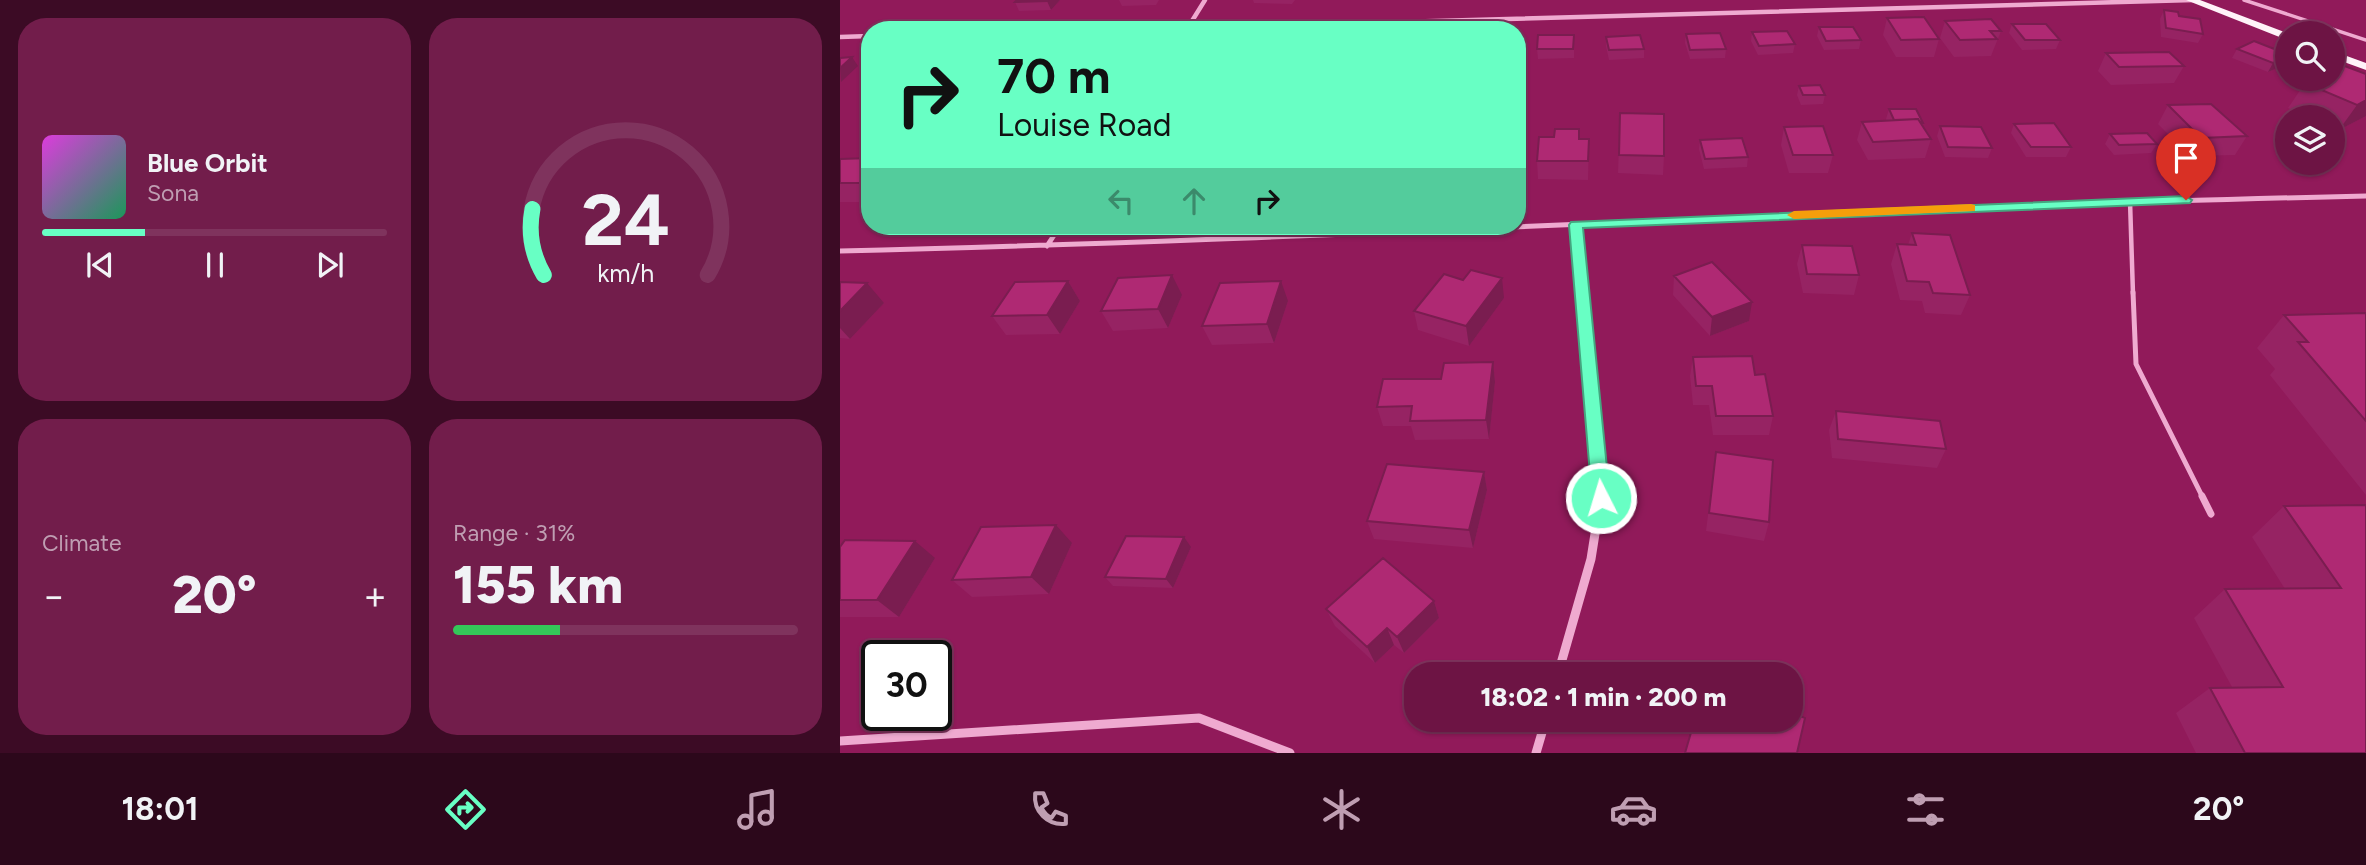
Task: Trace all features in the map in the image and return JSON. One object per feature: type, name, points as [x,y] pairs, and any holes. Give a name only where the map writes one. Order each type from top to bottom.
[{"type":"main road","points":[[2192,0],[2275,32]]},
{"type":"main road","points":[[2345,58],[2366,66]]},
{"type":"street","points":[[1192,21],[1205,0]]},
{"type":"street","points":[[1464,21],[2192,0]]},
{"type":"street","points":[[840,37],[861,36]]},
{"type":"street","points":[[1526,227],[2130,201],[2366,196]]},
{"type":"street","points":[[1561,662],[1591,559],[1601,498],[1576,225]]},
{"type":"street","points":[[1047,246],[1054,235]]},
{"type":"street","points":[[840,251],[1324,235]]},
{"type":"street","points":[[840,741],[1199,718],[1290,753]]},
{"type":"street","points":[[1536,753],[1542,732]]},
{"type":"lane","points":[[2192,0],[2200,0]]},
{"type":"lane","points":[[2244,0],[2366,40]]},
{"type":"lane","points":[[2130,201],[2136,364],[2211,514]]},
{"type":"building","points":[[1017,0],[1048,0],[1015,2]]},
{"type":"building","points":[[2164,10],[2178,12],[2179,16],[2200,19],[2203,34],[2166,28]]},
{"type":"building","points":[[1924,17],[1939,39],[1901,40],[1887,18]]},
{"type":"building","points":[[1991,19],[2001,31],[1990,31],[1997,39],[1960,40],[1945,21]]},
{"type":"building","points":[[2012,24],[2046,24],[2060,40],[2025,40]]},
{"type":"building","points":[[1819,27],[1853,27],[1861,40],[1826,41]]},
{"type":"building","points":[[1787,31],[1795,44],[1759,46],[1752,32]]},
{"type":"building","points":[[1720,33],[1726,49],[1690,50],[1686,34]]},
{"type":"building","points":[[1538,35],[1574,35],[1573,49],[1537,49]]},
{"type":"building","points":[[1640,35],[1644,49],[1609,50],[1606,37]]},
{"type":"building","points":[[2254,41],[2275,49],[2275,62],[2273,63],[2237,49]]},
{"type":"building","points":[[2169,52],[2184,66],[2119,67],[2106,53]]},
{"type":"building","points":[[852,57],[840,68],[840,58]]},
{"type":"building","points":[[2345,66],[2366,74],[2366,100],[2357,105],[2324,91],[2345,91]]},
{"type":"building","points":[[1820,85],[1825,95],[1803,95],[1799,86]]},
{"type":"building","points":[[2211,104],[2247,136],[2201,138],[2168,105]]},
{"type":"building","points":[[1889,109],[1916,109],[1923,123],[1918,119],[1894,120]]},
{"type":"building","points":[[1620,113],[1664,114],[1664,156],[1619,155]]},
{"type":"building","points":[[1918,119],[1931,139],[1873,142],[1862,122]]},
{"type":"building","points":[[2054,123],[2071,147],[2031,147],[2014,124]]},
{"type":"building","points":[[1823,126],[1833,155],[1793,155],[1784,127]]},
{"type":"building","points":[[1940,126],[1981,127],[1992,148],[1948,147]]},
{"type":"building","points":[[1555,129],[1579,129],[1579,139],[1589,139],[1588,161],[1537,161],[1539,137],[1554,137]]},
{"type":"building","points":[[2147,133],[2157,144],[2119,145],[2110,134]]},
{"type":"building","points":[[1742,138],[1748,157],[1705,159],[1700,140]]},
{"type":"building","points":[[861,158],[861,183],[840,183],[840,159]]},
{"type":"building","points":[[1912,233],[1950,235],[1970,295],[1933,293],[1929,282],[1907,281],[1897,244],[1916,245]]},
{"type":"building","points":[[1802,245],[1852,246],[1859,275],[1807,274]]},
{"type":"building","points":[[1712,262],[1752,302],[1712,317],[1674,276]]},
{"type":"building","points":[[1471,270],[1502,278],[1466,326],[1414,311],[1444,274],[1463,280]]},
{"type":"building","points":[[1172,275],[1158,309],[1101,311],[1118,278]]},
{"type":"building","points":[[1068,281],[1047,315],[992,316],[1015,282]]},
{"type":"building","points":[[1281,281],[1267,324],[1202,326],[1220,283]]},
{"type":"building","points":[[840,282],[867,283],[840,311]]},
{"type":"building","points":[[2366,313],[2366,421],[2298,342],[2308,342],[2284,315]]},
{"type":"building","points":[[1752,356],[1755,375],[1765,374],[1773,416],[1716,416],[1712,386],[1696,386],[1693,357]]},
{"type":"building","points":[[1493,362],[1486,420],[1410,421],[1412,406],[1377,407],[1383,379],[1441,379],[1444,363]]},
{"type":"building","points":[[1836,411],[1940,421],[1946,449],[1838,439]]},
{"type":"building","points":[[1716,452],[1773,460],[1769,522],[1709,513]]},
{"type":"building","points":[[1387,464],[1484,472],[1469,530],[1367,521]]},
{"type":"building","points":[[2366,505],[2366,753],[2245,753],[2210,688],[2283,687],[2225,589],[2341,588],[2284,506]]},
{"type":"building","points":[[1056,525],[1031,577],[952,580],[981,527]]},
{"type":"building","points":[[1126,536],[1184,537],[1166,579],[1105,577]]},
{"type":"building","points":[[845,540],[915,541],[877,600],[840,600],[840,547]]},
{"type":"building","points":[[1383,558],[1434,601],[1397,637],[1387,628],[1367,647],[1326,609]]},
{"type":"building","points":[[1691,732],[1802,732],[1797,753],[1685,753]]},
{"type":"slow traffic","points":[[1794,215],[1971,208]]},
{"type":"route","points":[[1601,498],[1576,225],[2186,200]]}]
